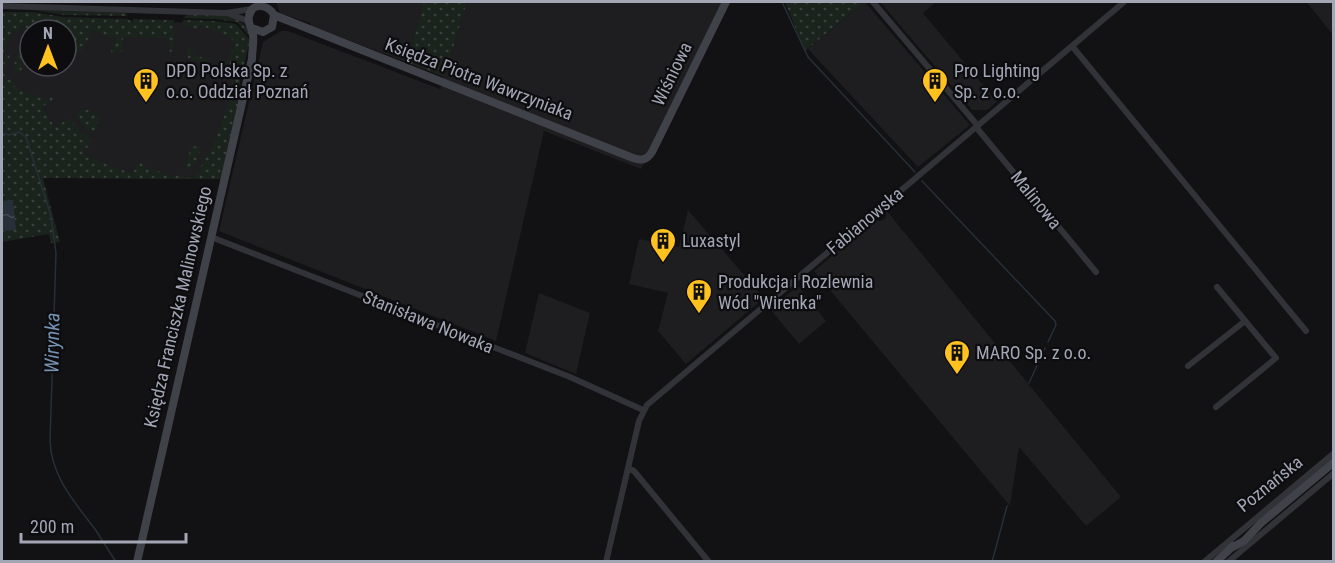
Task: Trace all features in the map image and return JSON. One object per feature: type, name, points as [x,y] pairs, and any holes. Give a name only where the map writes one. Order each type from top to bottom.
[{"type":"street","name":"Wiśniowa","points":[[646,159],[652,152],[726,2]]},
{"type":"street","name":"Malinowa","points":[[873,2],[1096,272]]},
{"type":"street","name":"Fabianowska","points":[[643,410],[1124,2]]},
{"type":"street","points":[[2,6],[226,13],[258,6],[271,8],[272,27],[263,32],[226,13]]},
{"type":"street","points":[[250,25],[249,14],[258,6]]},
{"type":"street","name":"Księdza Piotra Wawrzyniaka","points":[[271,8],[300,27],[633,158],[646,159]]},
{"type":"street","name":"Księdza Franciszka Malinowskiego","points":[[137,561],[252,59],[254,38],[250,25]]},
{"type":"street","name":"Księdza Piotra Wawrzyniaka","points":[[272,27],[282,25],[300,27]]},
{"type":"street","name":"Księdza Franciszka Malinowskiego","points":[[252,59],[263,32]]},
{"type":"street","points":[[1072,46],[1306,331]]},
{"type":"street","name":"Stanisława Nowaka","points":[[212,237],[586,384],[643,410]]},
{"type":"street","points":[[1216,407],[1276,358],[1218,287]]},
{"type":"street","points":[[1188,366],[1245,321]]},
{"type":"street","points":[[606,561],[643,410]]},
{"type":"street","name":"Poznańska","points":[[1216,561],[1229,545],[1334,453]]},
{"type":"street","name":"Poznańska","points":[[1229,545],[1247,538],[1261,523],[1334,462]]},
{"type":"street","points":[[628,468],[634,471],[709,561]]},
{"type":"street","name":"Poznańska","points":[[1228,561],[1334,473]]},
{"type":"street","points":[[1204,561],[1229,545]]},
{"type":"shaded area","points":[[276,2],[424,2],[406,62],[280,13]]},
{"type":"shaded area","points":[[424,2],[467,2],[444,77],[406,62]]},
{"type":"shaded area","points":[[467,2],[722,2],[641,169],[544,131],[496,341],[219,231],[263,42],[281,31],[288,31],[440,89]]},
{"type":"shaded area","points":[[785,2],[865,2],[805,51]]},
{"type":"shaded area","points":[[865,2],[970,125],[918,167],[808,49]]},
{"type":"shaded area","points":[[880,2],[936,2],[923,13],[997,102],[987,110],[972,110]]},
{"type":"shaded area","points":[[1306,2],[1333,2],[1333,35],[1313,10]]},
{"type":"shaded area","points":[[32,10],[125,13],[128,16],[65,15]]},
{"type":"shaded area","points":[[2,12],[32,12],[64,17],[133,21],[133,19],[174,20],[174,48],[170,53],[169,38],[123,37],[122,53],[112,54],[116,39],[92,30],[83,50],[78,52],[78,18],[18,18],[18,32],[13,30],[4,52],[10,55],[4,72],[7,78],[16,82],[14,88],[49,100],[51,96],[54,99],[42,107],[55,127],[70,118],[81,132],[92,140],[91,146],[88,146],[84,155],[133,174],[138,161],[171,176],[181,175],[190,178],[197,175],[210,153],[226,110],[234,83],[230,77],[220,72],[222,66],[211,62],[209,66],[188,58],[187,47],[193,49],[193,54],[221,65],[223,61],[227,63],[235,44],[231,42],[232,38],[200,25],[198,29],[182,25],[183,20],[236,24],[250,40],[240,81],[240,97],[221,179],[43,178],[60,242],[51,243],[49,234],[2,242]]},
{"type":"shaded area","points":[[187,15],[215,15],[232,18],[240,22],[251,36],[237,22],[183,18]]},
{"type":"shaded area","points":[[2,18],[18,18],[18,78],[78,78],[78,20],[207,23],[228,27],[244,46],[215,179],[50,178],[2,109]]},
{"type":"shaded area","points":[[18,53],[18,74],[16,74],[14,66]]},
{"type":"shaded area","points":[[85,109],[101,116],[95,131],[87,130],[77,118],[78,111]]},
{"type":"shaded area","points":[[197,144],[201,150],[196,163],[190,169],[184,169],[192,145],[196,147]]},
{"type":"shaded area","points":[[688,210],[764,298],[686,364],[658,331],[668,293],[629,284],[639,239],[679,247]]},
{"type":"shaded area","points":[[886,210],[1121,497],[1086,526],[1019,447],[1010,506],[814,271],[874,220],[881,221],[886,218]]},
{"type":"shaded area","points":[[798,286],[826,321],[799,344],[770,309]]},
{"type":"shaded area","points":[[539,293],[590,313],[576,374],[525,353]]},
{"type":"water","points":[[13,200],[16,230],[2,231],[2,201]]},
{"type":"waterway","points":[[782,2],[808,57],[915,172]]},
{"type":"waterway","name":"Wirynka","points":[[2,133],[9,135],[19,132],[26,137],[51,216],[56,253],[51,454],[65,488],[116,562]]},
{"type":"waterway","points":[[922,181],[1055,321],[1056,325],[1048,342]]},
{"type":"waterway","points":[[1029,383],[1045,348]]},
{"type":"waterway","points":[[992,562],[1007,506]]},
{"type":"place","name":"DPD Polska Sp. z o.o. Oddział Poznań","points":[[146,104]]},
{"type":"place","name":"Pro Lighting Sp. z o.o.","points":[[935,104]]},
{"type":"place","name":"Luxastyl","points":[[663,264]]},
{"type":"place","name":"Produkcja i Rozlewnia Wód \"Wirenka\"","points":[[699,315]]},
{"type":"place","name":"MARO Sp. z o.o.","points":[[957,376]]}]
